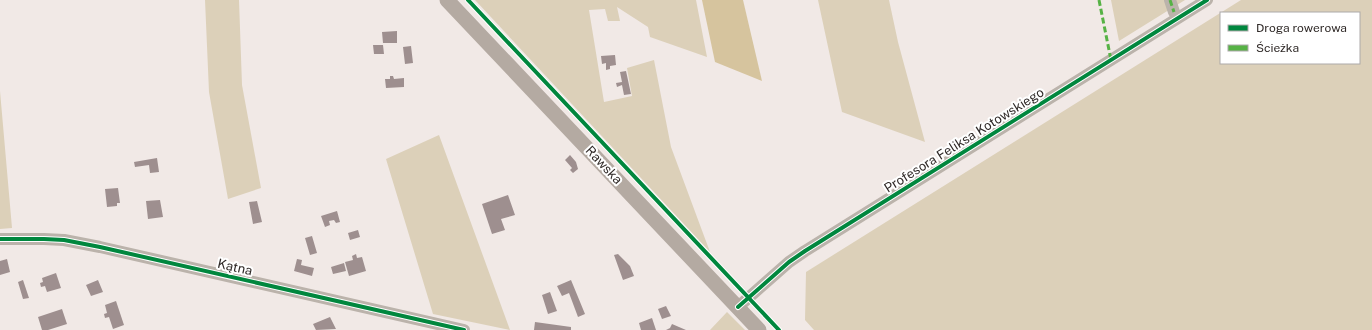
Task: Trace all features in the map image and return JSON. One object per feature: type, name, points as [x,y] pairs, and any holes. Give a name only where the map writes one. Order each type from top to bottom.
[{"type":"main road","name":"Rawska","points":[[448,0],[759,330]]},
{"type":"street","points":[[1170,0],[1174,12]]},
{"type":"street","name":"Profesora Feliksa Kotowskiego","points":[[738,307],[789,262],[805,251],[1207,0]]},
{"type":"street","name":"Kątna","points":[[0,239],[64,240],[100,247],[464,330]]},
{"type":"shaded area","points":[[205,0],[239,0],[242,85],[261,188],[228,199],[209,92]]},
{"type":"shaded area","points":[[475,0],[696,0],[707,57],[650,37],[648,27],[617,7],[620,21],[608,21],[605,9],[589,10],[604,102],[632,96],[627,68],[654,60],[671,147],[710,252]]},
{"type":"shaded area","points":[[702,0],[743,0],[762,81],[715,62]]},
{"type":"shaded area","points":[[818,0],[889,0],[898,42],[925,142],[842,112]]},
{"type":"shaded area","points":[[1111,0],[1185,0],[1119,41]]},
{"type":"shaded area","points":[[1241,0],[1372,0],[1372,330],[814,330],[805,320],[806,272],[1220,13],[1220,64],[1360,64],[1360,12],[1222,12]]},
{"type":"shaded area","points":[[0,91],[12,228],[0,229]]},
{"type":"shaded area","points":[[439,135],[510,330],[433,314],[386,159]]},
{"type":"shaded area","points":[[727,312],[745,330],[710,330]]},
{"type":"building","points":[[397,31],[397,43],[383,43],[382,32]]},
{"type":"building","points":[[373,45],[383,45],[384,54],[374,54]]},
{"type":"building","points":[[411,46],[413,63],[405,64],[403,47]]},
{"type":"building","points":[[615,55],[616,65],[610,66],[610,69],[606,70],[606,63],[602,64],[601,56]]},
{"type":"building","points":[[626,71],[631,94],[624,95],[622,85],[617,87],[616,83],[622,82],[620,72]]},
{"type":"building","points":[[390,76],[393,76],[394,79],[404,78],[404,87],[386,88],[385,79],[390,79]]},
{"type":"building","points":[[570,155],[576,162],[578,169],[573,173],[570,170],[572,168],[565,160]]},
{"type":"building","points":[[157,158],[159,172],[150,173],[149,165],[135,167],[134,162]]},
{"type":"building","points":[[118,188],[120,203],[117,203],[117,206],[107,207],[105,189]]},
{"type":"building","points":[[508,195],[515,215],[501,219],[505,230],[492,234],[482,204]]},
{"type":"building","points":[[160,200],[163,217],[148,219],[146,201]]},
{"type":"building","points":[[257,201],[262,222],[253,224],[249,202]]},
{"type":"building","points":[[337,211],[340,222],[336,223],[334,220],[329,221],[330,225],[325,227],[321,216]]},
{"type":"building","points":[[358,230],[360,237],[350,240],[348,233]]},
{"type":"building","points":[[312,236],[317,253],[310,255],[305,238]]},
{"type":"building","points":[[356,254],[357,258],[362,257],[366,271],[349,276],[345,262],[353,260],[352,256]]},
{"type":"building","points":[[618,254],[630,266],[634,276],[623,280],[614,255]]},
{"type":"building","points":[[7,259],[10,272],[0,275],[0,261]]},
{"type":"building","points":[[297,259],[302,260],[301,265],[314,268],[312,276],[294,271]]},
{"type":"building","points":[[344,263],[346,271],[333,274],[331,267]]},
{"type":"building","points":[[56,273],[61,288],[47,292],[45,286],[41,287],[40,283],[43,282],[42,278]]},
{"type":"building","points":[[23,280],[29,298],[23,299],[18,282]]},
{"type":"building","points":[[98,280],[103,292],[91,296],[86,285]]},
{"type":"building","points":[[571,280],[585,314],[578,317],[569,293],[562,296],[557,286]]},
{"type":"building","points":[[550,292],[557,311],[548,314],[542,295]]},
{"type":"building","points":[[116,301],[124,325],[113,329],[109,317],[105,318],[104,314],[107,313],[105,305]]},
{"type":"building","points":[[666,306],[671,316],[662,319],[658,309]]},
{"type":"building","points":[[62,309],[67,324],[48,330],[42,330],[38,317]]},
{"type":"building","points":[[330,317],[336,329],[316,330],[313,324]]},
{"type":"building","points":[[652,318],[656,330],[641,330],[639,323]]},
{"type":"building","points":[[535,322],[571,327],[571,330],[534,330]]},
{"type":"building","points":[[672,324],[686,330],[666,330],[670,328]]},
{"type":"marked path","points":[[1099,0],[1111,60]]},
{"type":"marked path","points":[[1170,0],[1174,12]]},
{"type":"cycle path","points":[[468,0],[779,330]]},
{"type":"cycle path","points":[[738,307],[789,262],[805,251],[1207,0]]},
{"type":"cycle path","points":[[0,239],[64,240],[100,247],[464,330]]}]
